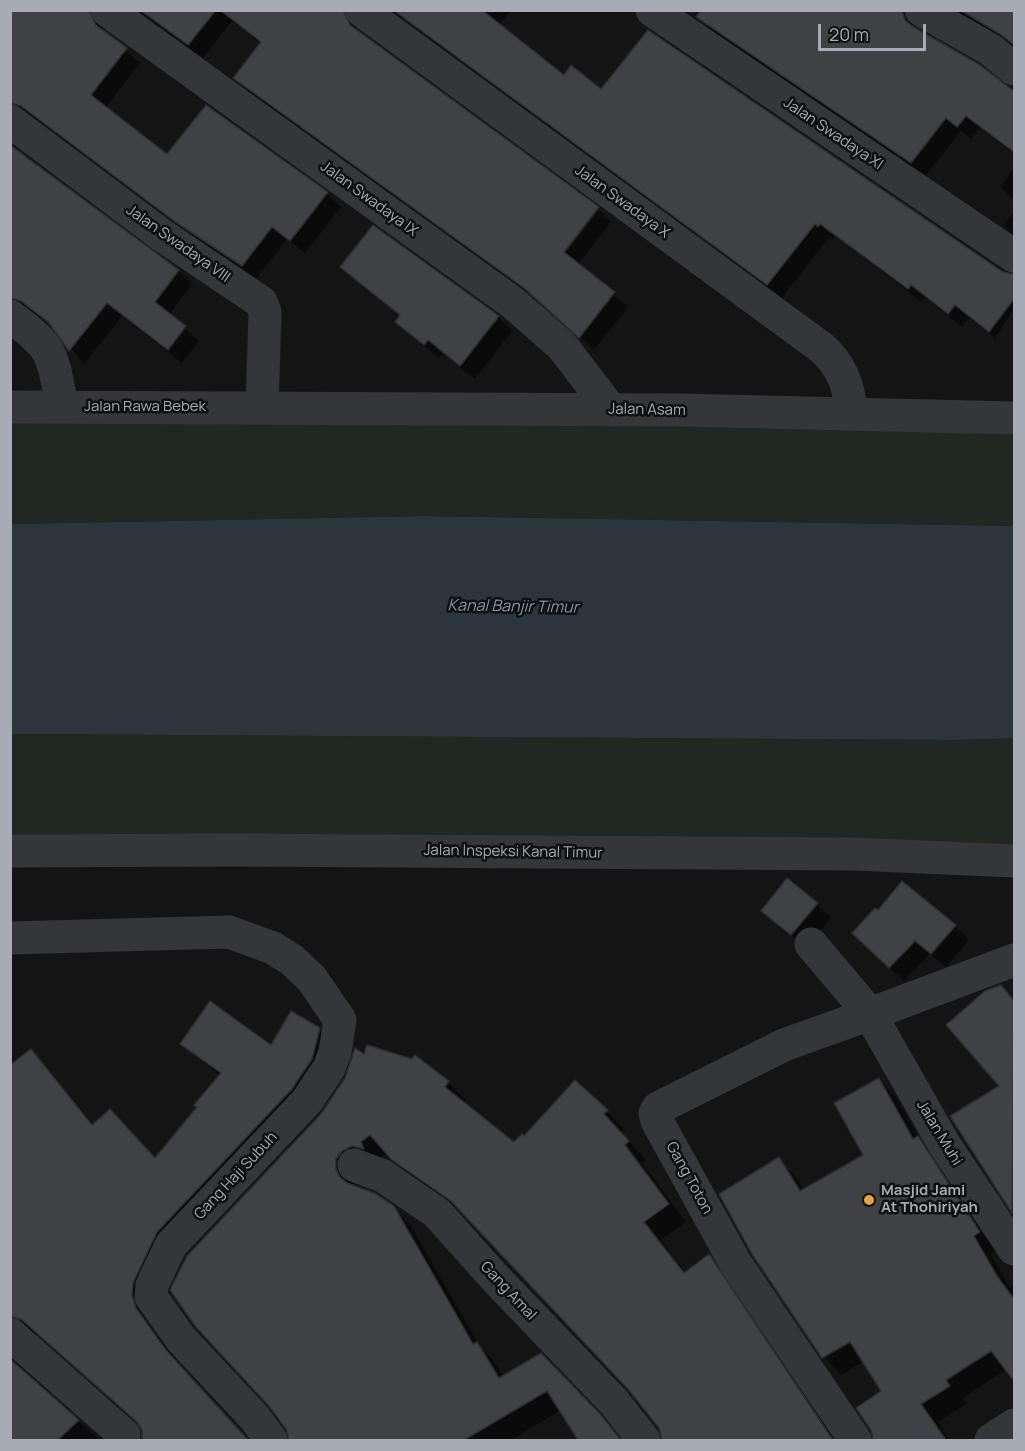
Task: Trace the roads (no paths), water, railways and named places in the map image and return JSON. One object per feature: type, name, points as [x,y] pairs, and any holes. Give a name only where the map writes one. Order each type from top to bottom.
[{"type":"street","name":"Jalan Swadaya IX","points":[[107,10],[513,303],[562,346],[611,410]]},
{"type":"street","name":"Jalan Swadaya X","points":[[361,10],[822,348],[837,362],[851,398],[851,414]]},
{"type":"street","points":[[921,10],[991,50],[1014,69]]},
{"type":"street","name":"Jalan Swadaya XI","points":[[663,18],[1014,256]]},
{"type":"street","name":"Jalan Swadaya VIII","points":[[10,122],[163,236],[261,302],[265,312],[271,407]]},
{"type":"street","points":[[10,316],[49,349],[62,407]]},
{"type":"street","name":"Jalan Rawa Bebek","points":[[10,407],[271,407]]},
{"type":"street","name":"Jalan Asam","points":[[271,407],[611,410],[1014,418]]},
{"type":"street","name":"Jalan Inspeksi Kanal Timur","points":[[10,851],[855,854],[1014,861]]},
{"type":"street","name":"Gang Haji Subuh","points":[[10,938],[229,932],[273,948],[292,960],[312,979],[340,1020],[335,1052],[329,1068],[307,1101],[171,1245],[156,1271],[152,1297],[181,1339],[254,1417],[271,1440]]},
{"type":"street","name":"Jalan Muhi","points":[[811,944],[870,1014],[944,1144],[1014,1249]]},
{"type":"street","points":[[870,1014],[1014,960]]},
{"type":"street","name":"Gang Toton","points":[[855,1440],[736,1264],[657,1121],[655,1113],[673,1100],[784,1045],[870,1014]]},
{"type":"street","name":"Gang Amal","points":[[354,1165],[382,1176],[437,1212],[496,1279],[615,1402],[644,1440]]},
{"type":"street","points":[[10,1334],[124,1435],[123,1440]]},
{"type":"street","points":[[991,1440],[1014,1425]]},
{"type":"water","name":"Kanal Banjir Timur","points":[[425,516],[1014,526],[1014,738],[952,740],[11,734],[11,524]]},
{"type":"place","name":"Masjid Jami At Thohiriyah","points":[[869,1200]]}]
